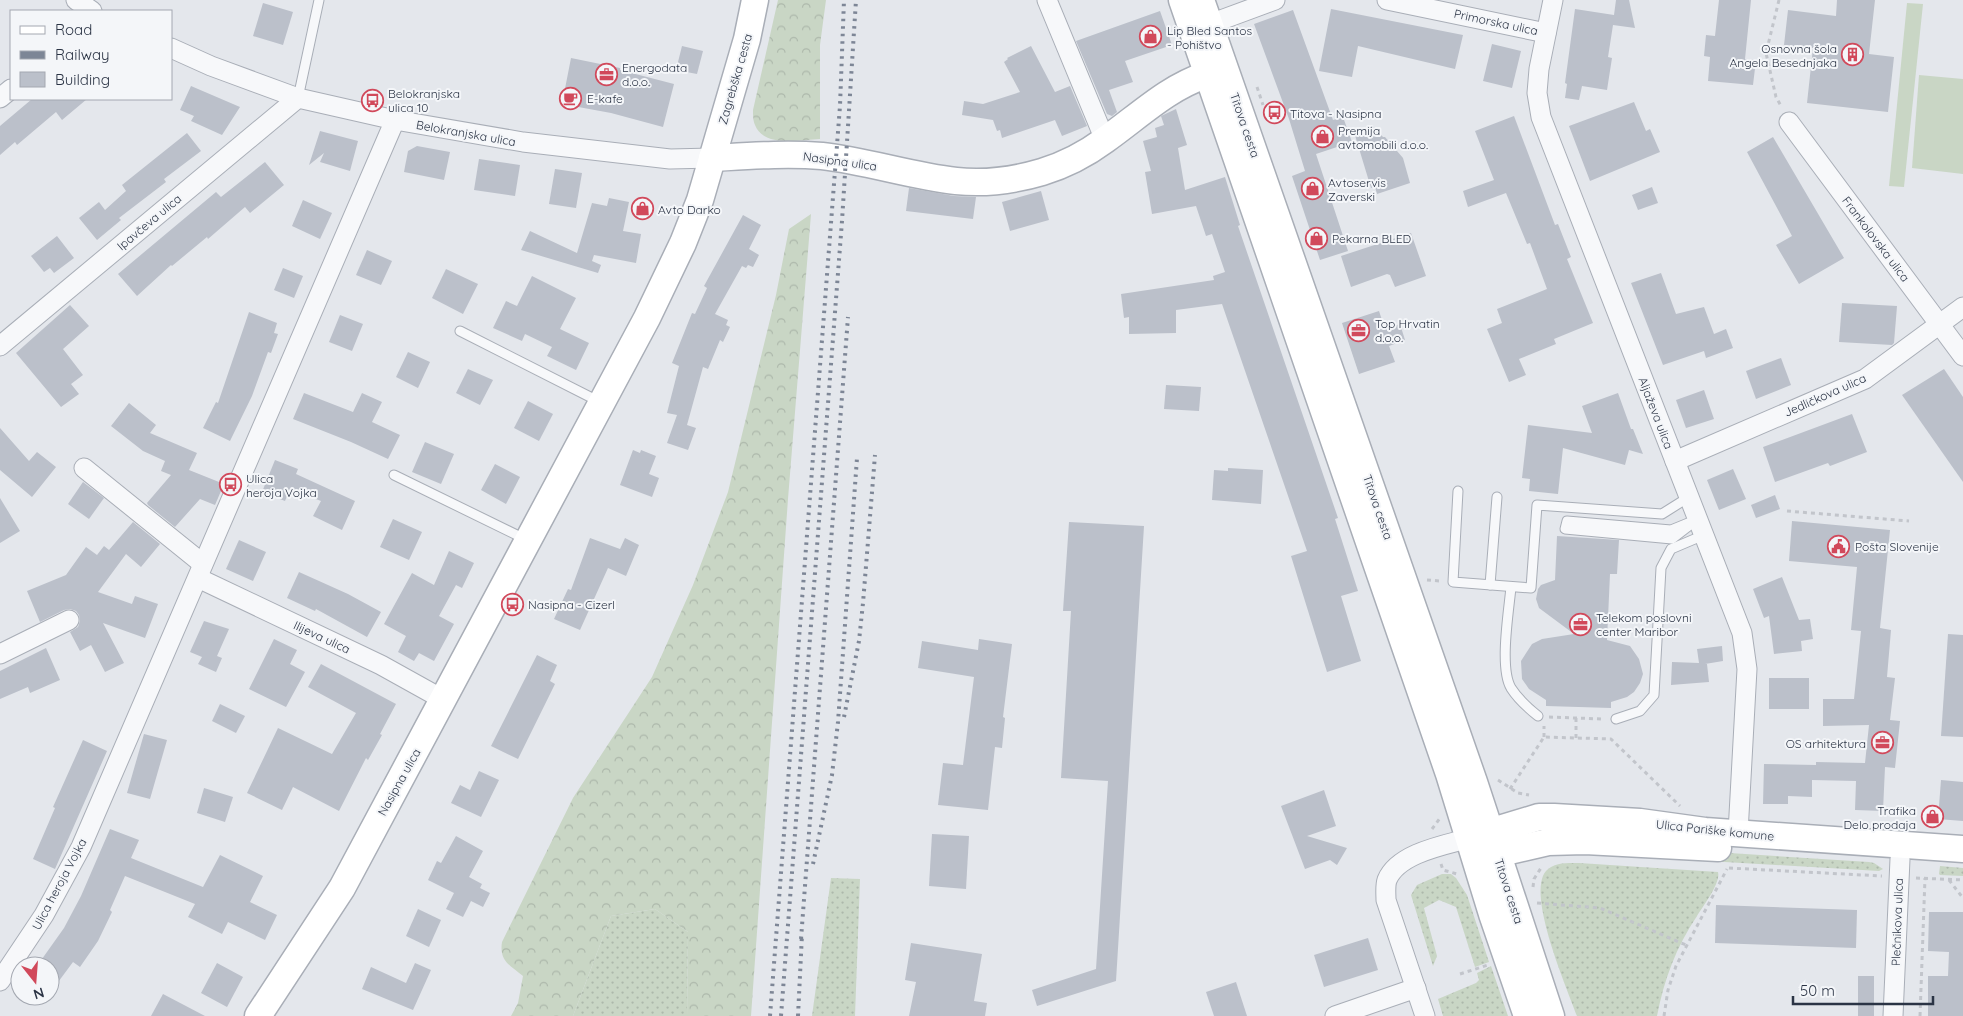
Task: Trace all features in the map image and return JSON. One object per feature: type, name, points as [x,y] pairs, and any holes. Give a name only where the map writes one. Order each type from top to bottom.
[{"type":"street","points":[[76,0],[91,10]]},
{"type":"street","name":"Zagrebška cesta","points":[[712,158],[747,39],[755,0]]},
{"type":"street","points":[[1047,0],[1105,140]]},
{"type":"street","name":"Titova cesta","points":[[1182,0],[1449,774],[1483,846],[1551,1016]]},
{"type":"street","points":[[1206,12],[1275,0]]},
{"type":"street","name":"Primorska ulica","points":[[1387,0],[1546,33]]},
{"type":"street","name":"Aljaževa ulica","points":[[1553,0],[1537,93],[1541,117],[1740,627],[1746,656],[1746,688],[1738,833]]},
{"type":"street","name":"Titova cesta","points":[[1206,12],[1474,782],[1483,846],[1527,1016]]},
{"type":"street","name":"Belokranjska ulica","points":[[172,48],[211,66],[298,98],[395,120],[523,142],[670,159],[712,158]]},
{"type":"street","name":"Nasipna ulica","points":[[258,1016],[342,888],[647,318],[683,243],[700,200],[712,158],[764,155],[823,156],[956,181],[988,181],[1019,177],[1062,165],[1105,140],[1157,99],[1187,81],[1206,74]]},
{"type":"street","points":[[0,98],[10,89]]},
{"type":"street","name":"Ipavčeva ulica","points":[[0,346],[298,98]]},
{"type":"street","name":"Ulica heroja Vojka","points":[[0,981],[39,923],[82,846],[395,120]]},
{"type":"street","name":"Frankolovska ulica","points":[[1789,122],[1963,356]]},
{"type":"street","name":"Jedličkova ulica","points":[[1675,461],[1865,379],[1963,307]]},
{"type":"street","name":"Ilijeva ulica","points":[[84,468],[201,571],[382,665],[444,700]]},
{"type":"street","points":[[0,654],[69,620]]},
{"type":"street","name":"Ulica Pariške komune","points":[[1483,846],[1539,817],[1640,822],[1738,833],[1963,849]]},
{"type":"street","points":[[1425,1016],[1386,900],[1387,880],[1402,861],[1437,848],[1585,841],[1899,868],[1956,871]]},
{"type":"street","name":"Plečnikova ulica","points":[[1894,1016],[1899,868]]},
{"type":"street","points":[[1335,1016],[1416,988]]},
{"type":"lane","points":[[298,98],[319,0]]},
{"type":"lane","points":[[460,331],[602,403]]},
{"type":"lane","points":[[394,475],[528,540]]},
{"type":"lane","points":[[1458,492],[1453,582],[1531,588],[1536,505],[1662,514],[1689,497]]},
{"type":"lane","points":[[1490,585],[1497,496]]},
{"type":"lane","points":[[1567,521],[1671,530],[1701,527],[1672,539],[1565,529],[1567,521]]},
{"type":"lane","points":[[1616,719],[1640,711],[1654,695],[1661,568],[1671,549],[1701,527]]},
{"type":"lane","points":[[1511,587],[1505,665],[1510,686],[1518,697],[1538,716]]},
{"type":"path","points":[[1779,0],[1766,54],[1776,97],[1789,122]]},
{"type":"path","points":[[1787,511],[1910,520]]},
{"type":"path","points":[[1419,579],[1453,582]]},
{"type":"path","points":[[1538,716],[1616,719]]},
{"type":"path","points":[[1576,718],[1576,738]]},
{"type":"path","points":[[1510,789],[1544,737],[1611,739],[1680,806]]},
{"type":"path","points":[[1718,867],[1899,868],[1925,878],[1956,871]]},
{"type":"path","points":[[1664,1016],[1668,990],[1686,945],[1728,868]]},
{"type":"path","points":[[1956,871],[1963,880]]},
{"type":"path","points":[[1956,871],[1963,898]]},
{"type":"path","points":[[1920,1016],[1925,878]]},
{"type":"path","points":[[1532,902],[1600,908],[1686,945]]},
{"type":"path","points":[[1460,974],[1494,963]]},
{"type":"green space","points":[[778,0],[826,0],[820,45],[820,139],[775,140],[766,137],[754,123],[753,110]]},
{"type":"green space","points":[[1907,3],[1923,4],[1904,187],[1889,186]]},
{"type":"green space","points":[[1919,75],[1963,79],[1963,174],[1912,168]]},
{"type":"green space","points":[[811,214],[788,499],[751,1016],[687,1016],[688,932],[655,909],[611,916],[573,1016],[511,1016],[518,1003],[523,976],[506,962],[502,954],[502,942],[573,798],[652,677],[693,585],[728,492],[776,295],[789,229]]},
{"type":"green space","points":[[1714,852],[1869,862],[1883,869],[1879,871],[1572,853]]},
{"type":"green space","points":[[1579,863],[1718,872],[1714,888],[1677,952],[1667,977],[1657,1016],[1577,1016],[1544,920],[1541,883],[1549,868],[1561,864]]},
{"type":"green space","points":[[1940,866],[1963,868],[1963,876],[1940,875]]},
{"type":"green space","points":[[1442,874],[1451,874],[1456,878],[1467,895],[1489,962],[1475,967],[1456,907],[1439,900],[1424,908],[1437,956],[1433,966],[1411,895],[1417,885]]},
{"type":"green space","points":[[831,878],[860,879],[855,1016],[812,1016]]},
{"type":"green space","points":[[655,909],[688,932],[687,1016],[573,1016],[611,916]]},
{"type":"green space","points":[[1491,966],[1508,1016],[1443,1016],[1438,999],[1476,983],[1479,980],[1477,973]]},
{"type":"building","points":[[1616,0],[1629,0],[1635,28],[1613,25],[1608,57],[1612,58],[1607,90],[1582,86],[1579,100],[1565,98],[1567,84],[1565,83],[1575,9],[1614,15]]},
{"type":"building","points":[[1719,0],[1751,0],[1745,59],[1756,60],[1753,85],[1708,81],[1710,57],[1704,56],[1706,35],[1715,36]]},
{"type":"building","name":"Osnovna šola Angela Besednjaka","points":[[1837,0],[1875,0],[1869,54],[1894,57],[1888,112],[1807,103],[1813,48],[1784,45],[1788,10],[1836,16]]},
{"type":"building","points":[[263,3],[293,12],[283,45],[253,36]]},
{"type":"building","points":[[1331,9],[1463,35],[1455,69],[1358,46],[1352,77],[1319,71]]},
{"type":"building","points":[[1293,10],[1333,120],[1343,117],[1352,142],[1316,154],[1348,251],[1320,260],[1292,176],[1305,171],[1289,119],[1254,24]]},
{"type":"building","points":[[1160,11],[1172,45],[1125,61],[1133,82],[1109,90],[1117,112],[1112,116],[1107,114],[1076,41]]},
{"type":"building","points":[[1492,44],[1521,51],[1512,88],[1483,81]]},
{"type":"building","points":[[682,46],[703,51],[697,74],[676,70]]},
{"type":"building","points":[[1031,46],[1055,92],[1070,86],[1087,126],[1062,136],[1055,120],[1002,138],[1000,130],[997,131],[993,120],[962,115],[964,101],[983,104],[1020,92],[1004,62],[1007,58]]},
{"type":"building","points":[[571,58],[620,68],[620,70],[674,84],[663,127],[611,113],[562,104]]},
{"type":"building","points":[[191,86],[240,107],[222,135],[191,121],[194,116],[180,110]]},
{"type":"building","points":[[31,100],[86,100],[62,120],[56,112],[17,145],[15,142],[0,155],[0,126]]},
{"type":"building","points":[[1634,102],[1646,131],[1650,129],[1660,152],[1590,181],[1569,126]]},
{"type":"building","points":[[1176,109],[1187,145],[1178,148],[1185,190],[1225,177],[1240,225],[1238,226],[1338,518],[1335,519],[1358,591],[1341,596],[1361,661],[1327,672],[1291,556],[1307,551],[1222,304],[1176,310],[1176,333],[1129,334],[1129,317],[1124,318],[1121,294],[1214,280],[1213,276],[1225,272],[1212,234],[1206,236],[1196,206],[1152,214],[1145,172],[1151,171],[1143,141],[1157,137],[1155,128],[1164,125],[1161,116]]},
{"type":"building","points":[[1514,116],[1555,225],[1558,224],[1571,257],[1567,259],[1593,323],[1554,339],[1556,344],[1519,359],[1526,375],[1509,382],[1487,329],[1502,323],[1497,309],[1547,289],[1530,243],[1527,244],[1506,193],[1468,207],[1463,191],[1494,180],[1475,131]]},
{"type":"building","points":[[1373,126],[1403,158],[1410,183],[1377,194],[1375,187],[1371,188],[1354,132]]},
{"type":"building","points":[[320,131],[358,141],[350,171],[320,162],[324,153],[309,165]]},
{"type":"building","points":[[187,133],[201,151],[164,179],[166,182],[119,218],[121,220],[97,240],[79,218],[99,202],[105,210],[126,191],[122,185]]},
{"type":"building","points":[[1773,137],[1844,258],[1799,284],[1776,245],[1792,236],[1747,152]]},
{"type":"building","points":[[417,146],[450,152],[444,180],[404,172],[408,151]]},
{"type":"building","points":[[479,159],[520,165],[515,196],[474,190]]},
{"type":"building","points":[[265,162],[284,185],[250,213],[245,207],[208,239],[207,237],[171,265],[137,296],[118,274],[216,192],[221,197]]},
{"type":"building","points":[[555,169],[582,173],[576,208],[549,204]]},
{"type":"building","points":[[1652,187],[1658,203],[1638,210],[1632,195]]},
{"type":"building","points":[[909,188],[954,196],[976,197],[973,219],[906,211]]},
{"type":"building","points":[[1041,191],[1049,220],[1010,231],[1002,202]]},
{"type":"building","points":[[609,198],[629,202],[623,231],[641,234],[636,263],[594,255],[592,261],[601,265],[598,273],[521,250],[530,231],[577,253],[592,203],[607,206]]},
{"type":"building","points":[[303,200],[332,213],[320,239],[292,226]]},
{"type":"building","points":[[743,215],[761,225],[749,249],[759,255],[753,267],[748,265],[746,268],[742,266],[715,314],[728,320],[726,325],[730,327],[723,342],[720,340],[708,369],[703,367],[687,425],[696,428],[688,450],[667,443],[677,415],[667,413],[679,366],[672,363],[692,313],[695,314],[707,288],[704,286]]},
{"type":"building","points":[[1411,233],[1426,276],[1395,287],[1390,275],[1387,274],[1351,287],[1341,256]]},
{"type":"building","points":[[57,236],[74,258],[54,273],[50,268],[44,272],[31,256]]},
{"type":"building","points":[[367,250],[392,261],[381,285],[356,275]]},
{"type":"building","points":[[283,268],[303,276],[294,298],[274,290]]},
{"type":"building","points":[[446,269],[478,284],[463,314],[432,298]]},
{"type":"building","points":[[1661,273],[1676,314],[1704,307],[1714,334],[1726,329],[1733,348],[1706,358],[1704,351],[1663,365],[1631,283]]},
{"type":"building","points":[[532,276],[576,298],[560,329],[589,343],[576,370],[547,356],[552,347],[525,334],[522,341],[493,328],[506,301],[517,306]]},
{"type":"building","points":[[1842,303],[1897,306],[1894,343],[1892,345],[1839,342]]},
{"type":"building","points":[[70,305],[89,326],[63,349],[83,375],[71,384],[79,394],[61,407],[16,353]]},
{"type":"building","points":[[1379,311],[1385,329],[1400,324],[1405,340],[1389,346],[1395,362],[1359,374],[1342,323]]},
{"type":"building","points":[[249,312],[277,323],[274,333],[278,334],[271,353],[268,352],[252,396],[230,441],[203,428],[216,402],[218,403]]},
{"type":"building","points":[[340,315],[363,324],[352,351],[329,342]]},
{"type":"building","points":[[408,352],[430,362],[418,388],[396,377]]},
{"type":"building","points":[[1781,358],[1791,385],[1756,399],[1746,371]]},
{"type":"building","points":[[468,369],[493,380],[480,405],[456,393]]},
{"type":"building","points":[[1944,369],[1963,397],[1963,482],[1902,395]]},
{"type":"building","points":[[1166,385],[1201,387],[1199,411],[1164,409]]},
{"type":"building","points":[[1704,390],[1714,419],[1686,428],[1676,400]]},
{"type":"building","points":[[304,393],[353,412],[362,393],[382,402],[372,422],[400,435],[388,459],[293,419]]},
{"type":"building","points":[[1618,393],[1631,429],[1633,429],[1643,454],[1629,450],[1625,465],[1563,448],[1558,494],[1529,491],[1530,479],[1522,478],[1528,425],[1592,433],[1582,406]]},
{"type":"building","points":[[528,401],[553,414],[539,441],[514,428]]},
{"type":"building","points":[[129,403],[156,425],[150,433],[197,453],[189,470],[224,484],[215,505],[200,499],[175,527],[148,505],[147,503],[171,475],[161,471],[165,461],[143,451],[111,426]]},
{"type":"building","points":[[1852,414],[1867,452],[1830,466],[1828,463],[1775,482],[1763,447]]},
{"type":"building","points":[[0,428],[29,461],[37,452],[56,467],[32,497],[0,470]]},
{"type":"building","points":[[425,442],[454,454],[441,484],[412,472]]},
{"type":"building","points":[[633,450],[640,453],[641,450],[656,456],[649,474],[659,478],[652,497],[620,485]]},
{"type":"building","points":[[275,460],[298,469],[296,474],[355,501],[342,530],[313,516],[321,501],[290,489],[285,501],[262,492]]},
{"type":"building","points":[[495,464],[520,477],[506,504],[481,490]]},
{"type":"building","points":[[1228,468],[1263,470],[1261,504],[1212,500],[1214,470],[1228,471]]},
{"type":"building","points":[[1733,469],[1746,499],[1719,510],[1707,480]]},
{"type":"building","points":[[83,482],[104,498],[89,519],[68,504]]},
{"type":"building","points":[[1775,495],[1780,509],[1756,518],[1751,505]]},
{"type":"building","points":[[0,498],[20,531],[0,543]]},
{"type":"building","points":[[393,519],[422,532],[409,560],[380,547]]},
{"type":"building","points":[[1792,521],[1890,530],[1880,628],[1891,630],[1887,677],[1895,678],[1890,720],[1900,721],[1895,768],[1885,767],[1883,811],[1855,810],[1856,781],[1812,780],[1812,797],[1788,796],[1788,804],[1763,804],[1764,764],[1816,765],[1816,762],[1865,763],[1869,725],[1823,726],[1823,699],[1854,699],[1861,631],[1851,630],[1857,567],[1789,561]]},
{"type":"building","points":[[133,522],[160,544],[141,567],[126,554],[98,592],[132,604],[135,596],[158,604],[145,638],[103,623],[124,663],[105,672],[91,645],[80,651],[70,632],[78,627],[80,621],[76,611],[64,610],[40,622],[27,591],[66,575],[86,547],[97,555],[104,546],[109,550]]},
{"type":"building","points":[[1069,522],[1144,526],[1116,981],[1037,1006],[1032,990],[1096,969],[1108,781],[1061,778],[1071,611],[1063,611]]},
{"type":"building","name":"Telekom poslovni center Maribor","points":[[1557,536],[1619,540],[1617,574],[1610,574],[1607,640],[1630,646],[1639,659],[1643,674],[1634,692],[1627,697],[1611,702],[1611,708],[1546,706],[1546,700],[1529,689],[1522,679],[1521,661],[1532,644],[1542,639],[1574,634],[1539,608],[1536,599],[1541,585],[1555,580]]},
{"type":"building","points":[[590,538],[620,549],[625,538],[639,545],[626,576],[608,568],[580,630],[554,619],[568,589],[571,590]]},
{"type":"building","points":[[239,540],[266,552],[253,581],[226,569]]},
{"type":"building","points":[[449,551],[474,563],[462,588],[456,585],[439,616],[454,624],[434,661],[419,653],[414,661],[398,652],[406,636],[384,624],[412,573],[434,585]]},
{"type":"building","points":[[299,572],[348,594],[381,612],[367,637],[316,609],[315,611],[287,598]]},
{"type":"building","points":[[1782,577],[1799,620],[1810,619],[1813,639],[1801,641],[1802,651],[1774,654],[1769,616],[1764,618],[1753,589]]},
{"type":"building","points":[[204,621],[229,629],[217,656],[222,658],[216,672],[198,664],[202,657],[190,652]]},
{"type":"building","points":[[1948,634],[1963,635],[1963,737],[1941,736]]},
{"type":"building","points":[[274,639],[297,650],[290,664],[305,672],[286,707],[249,689]]},
{"type":"building","points":[[979,639],[1012,644],[1003,717],[1005,718],[1002,748],[995,747],[988,810],[938,805],[943,763],[963,765],[974,677],[918,668],[922,641],[978,650]]},
{"type":"building","points":[[1722,646],[1723,661],[1705,664],[1707,664],[1709,682],[1671,685],[1672,662],[1699,663],[1697,649]]},
{"type":"building","points":[[46,648],[60,680],[30,693],[28,687],[0,699],[0,671]]},
{"type":"building","points":[[537,655],[557,665],[550,681],[555,684],[518,759],[491,746]]},
{"type":"building","points":[[321,664],[396,704],[380,734],[382,735],[368,760],[366,758],[339,811],[293,787],[282,810],[247,793],[278,728],[332,754],[356,713],[308,687]]},
{"type":"building","points":[[1769,678],[1809,678],[1809,709],[1769,709]]},
{"type":"building","points":[[220,704],[245,716],[236,733],[212,721]]},
{"type":"building","points":[[144,734],[167,740],[150,799],[127,793]]},
{"type":"building","points":[[83,740],[107,751],[55,869],[33,859],[55,808],[53,807]]},
{"type":"building","points":[[479,771],[499,780],[481,817],[451,803],[460,785],[470,790]]},
{"type":"building","points":[[1941,780],[1963,782],[1963,821],[1938,819]]},
{"type":"building","points":[[204,788],[233,797],[225,822],[197,813]]},
{"type":"building","points":[[1324,790],[1336,826],[1307,836],[1347,848],[1337,865],[1330,860],[1305,869],[1281,806]]},
{"type":"building","points":[[110,829],[139,840],[131,858],[203,887],[220,855],[263,876],[250,902],[277,915],[265,940],[228,922],[222,934],[188,917],[195,904],[125,876],[110,910],[112,912],[98,941],[80,967],[73,962],[60,980],[60,956],[44,956],[64,928],[81,896]]},
{"type":"building","points":[[932,834],[969,836],[966,889],[929,886]]},
{"type":"building","points":[[456,836],[483,851],[469,877],[482,884],[480,888],[490,893],[483,907],[471,901],[463,917],[446,909],[454,893],[428,880],[437,861],[441,863]]},
{"type":"building","points":[[1716,905],[1857,910],[1856,948],[1715,943]]},
{"type":"building","points":[[418,909],[441,920],[429,947],[406,936]]},
{"type":"building","points":[[1929,912],[1963,912],[1963,1016],[1928,1016],[1928,976],[1948,976],[1949,952],[1928,951]]},
{"type":"building","points":[[1368,938],[1378,970],[1324,987],[1314,955]]},
{"type":"building","points":[[911,943],[982,954],[974,1001],[987,1003],[985,1016],[909,1016],[916,982],[905,980]]},
{"type":"building","points":[[217,963],[243,977],[227,1007],[201,993]]},
{"type":"building","points":[[415,963],[431,970],[413,1010],[362,989],[371,967],[406,983]]},
{"type":"building","points":[[1858,976],[1874,976],[1874,1016],[1858,1016]]},
{"type":"building","points":[[1236,982],[1247,1016],[1214,1016],[1206,992]]},
{"type":"building","points":[[163,994],[205,1016],[151,1016]]},
{"type":"railway","points":[[770,1016],[840,106],[844,0]]},
{"type":"railway","points":[[781,1016],[842,221],[856,0]]},
{"type":"railway","points":[[801,939],[848,317]]},
{"type":"railway","points":[[844,717],[859,641],[875,455]]},
{"type":"railway","points":[[813,864],[832,775],[838,722],[857,458]]},
{"type":"railway","points":[[798,1016],[802,934]]},
{"type":"place","name":"Lip Bled Santos - Pohištvo","points":[[1151,37]]},
{"type":"place","name":"Osnovna šola Angela Besednjaka","points":[[1853,55]]},
{"type":"place","name":"Energodata d.o.o.","points":[[606,74]]},
{"type":"place","name":"E-kafe","points":[[571,98]]},
{"type":"place","name":"Belokranjska ulica 10","points":[[372,100]]},
{"type":"place","name":"Titova - Nasipna","points":[[1274,113]]},
{"type":"place","name":"Premija avtomobili d.o.o.","points":[[1322,137]]},
{"type":"place","name":"Avtoservis Zaverski","points":[[1312,189]]},
{"type":"place","name":"Avto Darko","points":[[642,209]]},
{"type":"place","name":"Pekarna BLED","points":[[1316,238]]},
{"type":"place","name":"Top Hrvatin d.o.o.","points":[[1359,330]]},
{"type":"place","name":"Ulica heroja Vojka","points":[[230,485]]},
{"type":"place","name":"Pošta Slovenije","points":[[1839,546]]},
{"type":"place","name":"Nasipna - Cizerl","points":[[512,604]]},
{"type":"place","name":"Telekom poslovni center Maribor","points":[[1580,624]]},
{"type":"place","name":"OS arhitektura","points":[[1882,743]]},
{"type":"place","name":"Trafika Delo prodaja","points":[[1932,817]]}]
